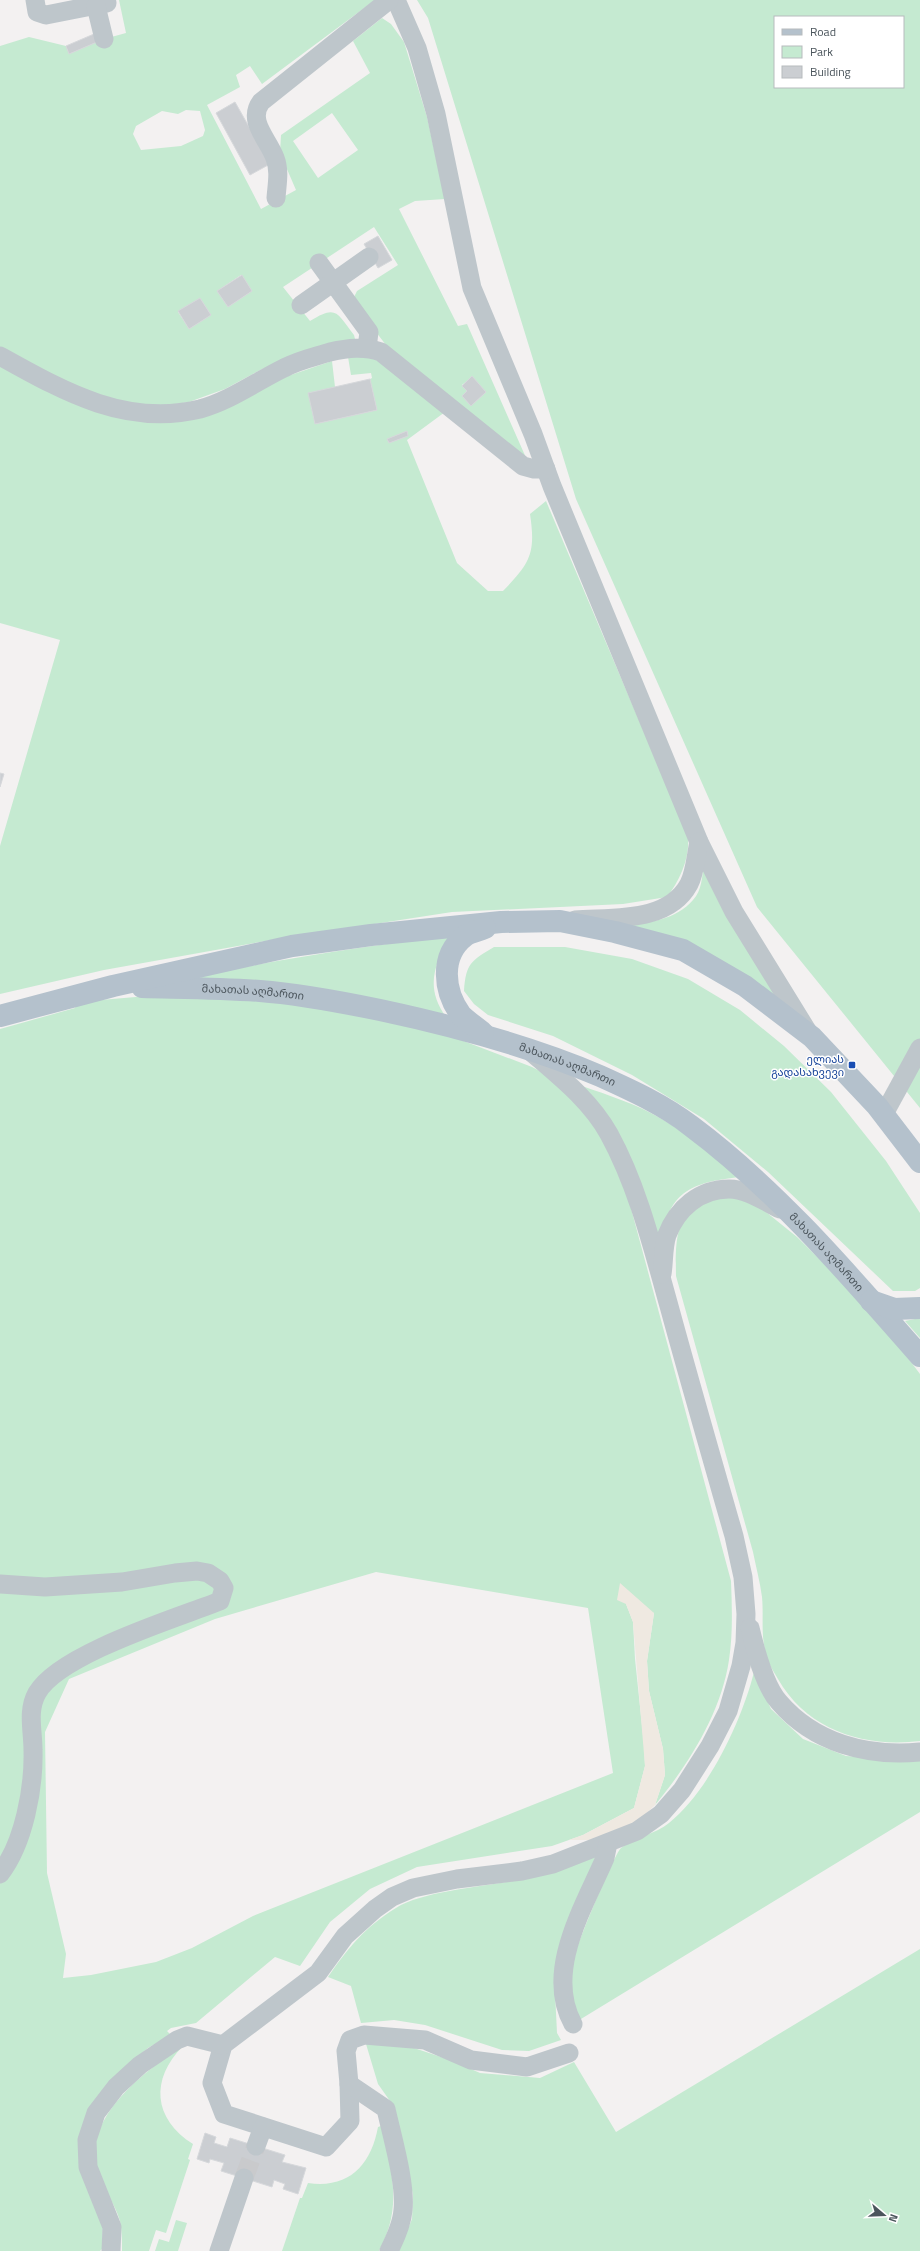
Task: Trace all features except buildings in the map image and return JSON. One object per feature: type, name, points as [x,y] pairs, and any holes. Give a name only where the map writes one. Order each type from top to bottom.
[{"type":"main road","name":"მახათას აღმართი","points":[[0,1016],[113,986],[292,946],[371,935],[501,922],[560,921],[615,932],[682,950],[745,986],[812,1037],[884,1114],[920,1162]]},
{"type":"main road","points":[[486,1036],[462,1016],[450,996],[446,975],[449,956],[465,936],[501,922]]},
{"type":"main road","name":"მახათას აღმართი","points":[[113,986],[261,991],[347,1003],[412,1017],[486,1036],[564,1060],[634,1091],[689,1124],[741,1165],[790,1214],[920,1356]]},
{"type":"main road","points":[[871,1301],[894,1310],[920,1308]]},
{"type":"street","points":[[34,0],[37,12],[46,15],[101,5],[104,39]]},
{"type":"street","points":[[276,198],[279,173],[276,158],[256,120],[255,109],[261,102],[389,0]]},
{"type":"street","points":[[396,0],[416,48],[436,114],[472,288],[533,434],[546,482],[699,842],[734,912],[812,1037]]},
{"type":"street","points":[[301,305],[369,257]]},
{"type":"street","points":[[319,263],[369,332],[370,342],[367,348]]},
{"type":"street","points":[[0,356],[58,388],[113,409],[169,413],[200,409],[222,401],[302,360],[341,350],[367,348],[381,352],[523,466],[534,469],[546,482]]},
{"type":"street","points":[[560,921],[647,914],[666,908],[680,898],[690,883],[699,842]]},
{"type":"street","points":[[884,1114],[920,1048]]},
{"type":"street","points":[[528,1049],[590,1106],[609,1134],[633,1188],[661,1280],[734,1536],[743,1577],[746,1614],[745,1643],[741,1666],[728,1711],[710,1746],[682,1790],[661,1814],[637,1831],[553,1864],[431,1884],[413,1888],[392,1897],[356,1923],[318,1973],[222,2045],[212,2083],[224,2114],[326,2147],[350,2121],[346,2051],[350,2040],[364,2035],[425,2040],[471,2060],[527,2067],[569,2054]]},
{"type":"street","points":[[661,1280],[667,1236],[679,1211],[702,1194],[729,1189],[755,1196],[790,1214]]},
{"type":"street","points":[[0,1584],[45,1587],[122,1582],[175,1573],[197,1571],[208,1573],[220,1581],[224,1588],[220,1601],[103,1646],[59,1670],[37,1692],[30,1712],[34,1751],[30,1795],[20,1836],[10,1861],[0,1874]]},
{"type":"street","points":[[746,1614],[759,1663],[778,1701],[808,1729],[848,1748],[875,1753],[920,1752]]},
{"type":"street","points":[[573,2024],[566,2012],[562,1994],[566,1954],[605,1858],[608,1843]]},
{"type":"street","points":[[111,2251],[112,2227],[88,2167],[88,2140],[96,2113],[116,2087],[140,2065],[177,2040],[187,2036],[222,2045]]},
{"type":"street","points":[[349,2084],[386,2110],[400,2172],[403,2210],[395,2239],[389,2251]]},
{"type":"street","points":[[256,2146],[263,2127]]},
{"type":"street","points":[[219,2251],[244,2178]]},
{"type":"green space","points":[[119,0],[375,0],[262,84],[250,66],[236,75],[240,87],[207,105],[261,209],[296,190],[280,153],[281,135],[370,73],[353,41],[382,18],[391,24],[404,42],[427,117],[445,199],[415,201],[399,209],[458,326],[467,324],[527,460],[386,345],[352,301],[357,291],[398,265],[374,227],[283,287],[310,321],[331,312],[340,316],[354,335],[355,339],[351,343],[262,369],[225,389],[189,402],[156,407],[117,404],[61,382],[0,348],[0,46],[29,37],[66,46],[69,54],[104,39],[126,33]],"holes":[[[186,110],[200,111],[205,130],[203,136],[181,146],[141,150],[133,134],[136,126],[162,111],[178,114]],[[332,113],[358,150],[318,178],[293,141]],[[241,275],[252,291],[228,307],[217,291]],[[200,298],[211,315],[189,329],[178,312]],[[472,377],[486,392],[471,406],[462,396],[467,391],[462,385]]]},
{"type":"green space","points":[[417,0],[920,0],[920,1108],[757,907],[576,499],[428,18]]},
{"type":"green space","points":[[373,356],[445,412],[407,440],[457,563],[488,591],[503,591],[525,565],[529,557],[532,539],[530,514],[546,501],[688,836],[686,860],[680,876],[667,897],[623,904],[452,912],[271,940],[104,970],[0,994],[0,846],[60,640],[0,623],[0,364],[153,422],[332,361],[335,387],[315,424],[377,410],[370,379],[372,378],[371,373],[351,375],[348,357]],"holes":[[[407,431],[408,436],[389,443],[387,439]]]},
{"type":"green space","points":[[704,864],[792,1014],[624,925],[661,919],[686,907],[698,892]]},
{"type":"green space","points":[[450,936],[436,967],[434,976],[436,996],[439,1006],[446,1017],[195,977],[259,964],[386,944]]},
{"type":"green space","points":[[494,947],[565,947],[632,959],[688,979],[740,1010],[784,1046],[831,1092],[886,1161],[920,1213],[920,1288],[915,1291],[893,1291],[768,1172],[704,1119],[632,1075],[553,1036],[488,1015],[474,1004],[464,991],[468,968],[475,960]]},
{"type":"green space","points":[[171,994],[259,994],[440,1032],[532,1067],[561,1082],[588,1110],[625,1186],[731,1581],[731,1640],[725,1680],[711,1718],[691,1755],[668,1789],[655,1805],[665,1775],[663,1749],[649,1691],[647,1661],[654,1613],[626,1604],[633,1622],[645,1766],[634,1808],[583,1835],[552,1846],[417,1867],[370,1889],[330,1922],[300,1966],[275,1957],[196,2023],[171,2028],[167,2031],[171,2035],[148,2048],[127,2065],[83,2125],[103,2225],[102,2249],[100,2251],[0,2251],[0,1029],[75,1008],[77,1002]],"holes":[[[376,1572],[588,1608],[613,1773],[253,1916],[192,1948],[156,1962],[91,1975],[63,1978],[66,1954],[47,1873],[45,1732],[69,1679],[215,1619]]]},
{"type":"green space","points":[[582,1086],[632,1104],[660,1118],[701,1145],[739,1177],[702,1184],[680,1197],[672,1207],[666,1220],[657,1256]]},
{"type":"green space","points":[[732,1195],[755,1203],[797,1237],[873,1312],[920,1374],[920,1741],[878,1741],[858,1738],[839,1732],[821,1723],[790,1697],[768,1661],[763,1634],[762,1597],[753,1552],[676,1276],[677,1243],[683,1220],[690,1212],[700,1205]]},
{"type":"green space","points":[[920,1318],[920,1338],[905,1321]]},
{"type":"green space","points":[[754,1672],[771,1709],[803,1739],[846,1756],[920,1761],[920,1812],[576,2022],[570,1977],[572,1962],[584,1928],[617,1855],[621,1848],[627,1844],[664,1827],[684,1809],[697,1793],[722,1754],[749,1691]]},
{"type":"green space","points":[[596,1856],[570,1917],[554,1972],[557,2033],[561,2040],[529,2051],[502,2050],[425,2025],[394,2020],[361,2023],[351,1986],[328,1977],[350,1947],[366,1931],[385,1915],[408,1902],[422,1897],[454,1890],[527,1878]]},
{"type":"green space","points":[[920,1949],[920,2251],[399,2251],[412,2219],[413,2195],[395,2108],[378,2084],[366,2044],[405,2045],[453,2061],[480,2073],[540,2078],[574,2062],[616,2132]]},
{"type":"green space","points":[[183,2046],[172,2059],[165,2072],[161,2085],[161,2098],[164,2111],[170,2123],[180,2134],[193,2144],[188,2159],[190,2160],[166,2233],[156,2230],[149,2251],[122,2251],[122,2232],[118,2214],[97,2171],[95,2151],[99,2132],[108,2114],[135,2082],[151,2068]]},
{"type":"green space","points":[[381,2126],[392,2174],[393,2204],[391,2219],[379,2251],[282,2251],[300,2198],[302,2198],[308,2183],[322,2184],[335,2182],[356,2172],[370,2153],[375,2141],[378,2127]]},
{"type":"green space","points":[[176,2220],[187,2223],[178,2251],[155,2251],[159,2239],[169,2242]]},
{"type":"sand","points":[[620,1583],[654,1613],[647,1661],[649,1691],[663,1749],[665,1775],[655,1805],[636,1823],[593,1840],[569,1840],[583,1835],[634,1808],[645,1766],[633,1622],[626,1604],[617,1600]]},
{"type":"tunnel","points":[[244,2178],[256,2146]]},
{"type":"place","name":"ელიას გადასახვევი","points":[[852,1065]]}]
